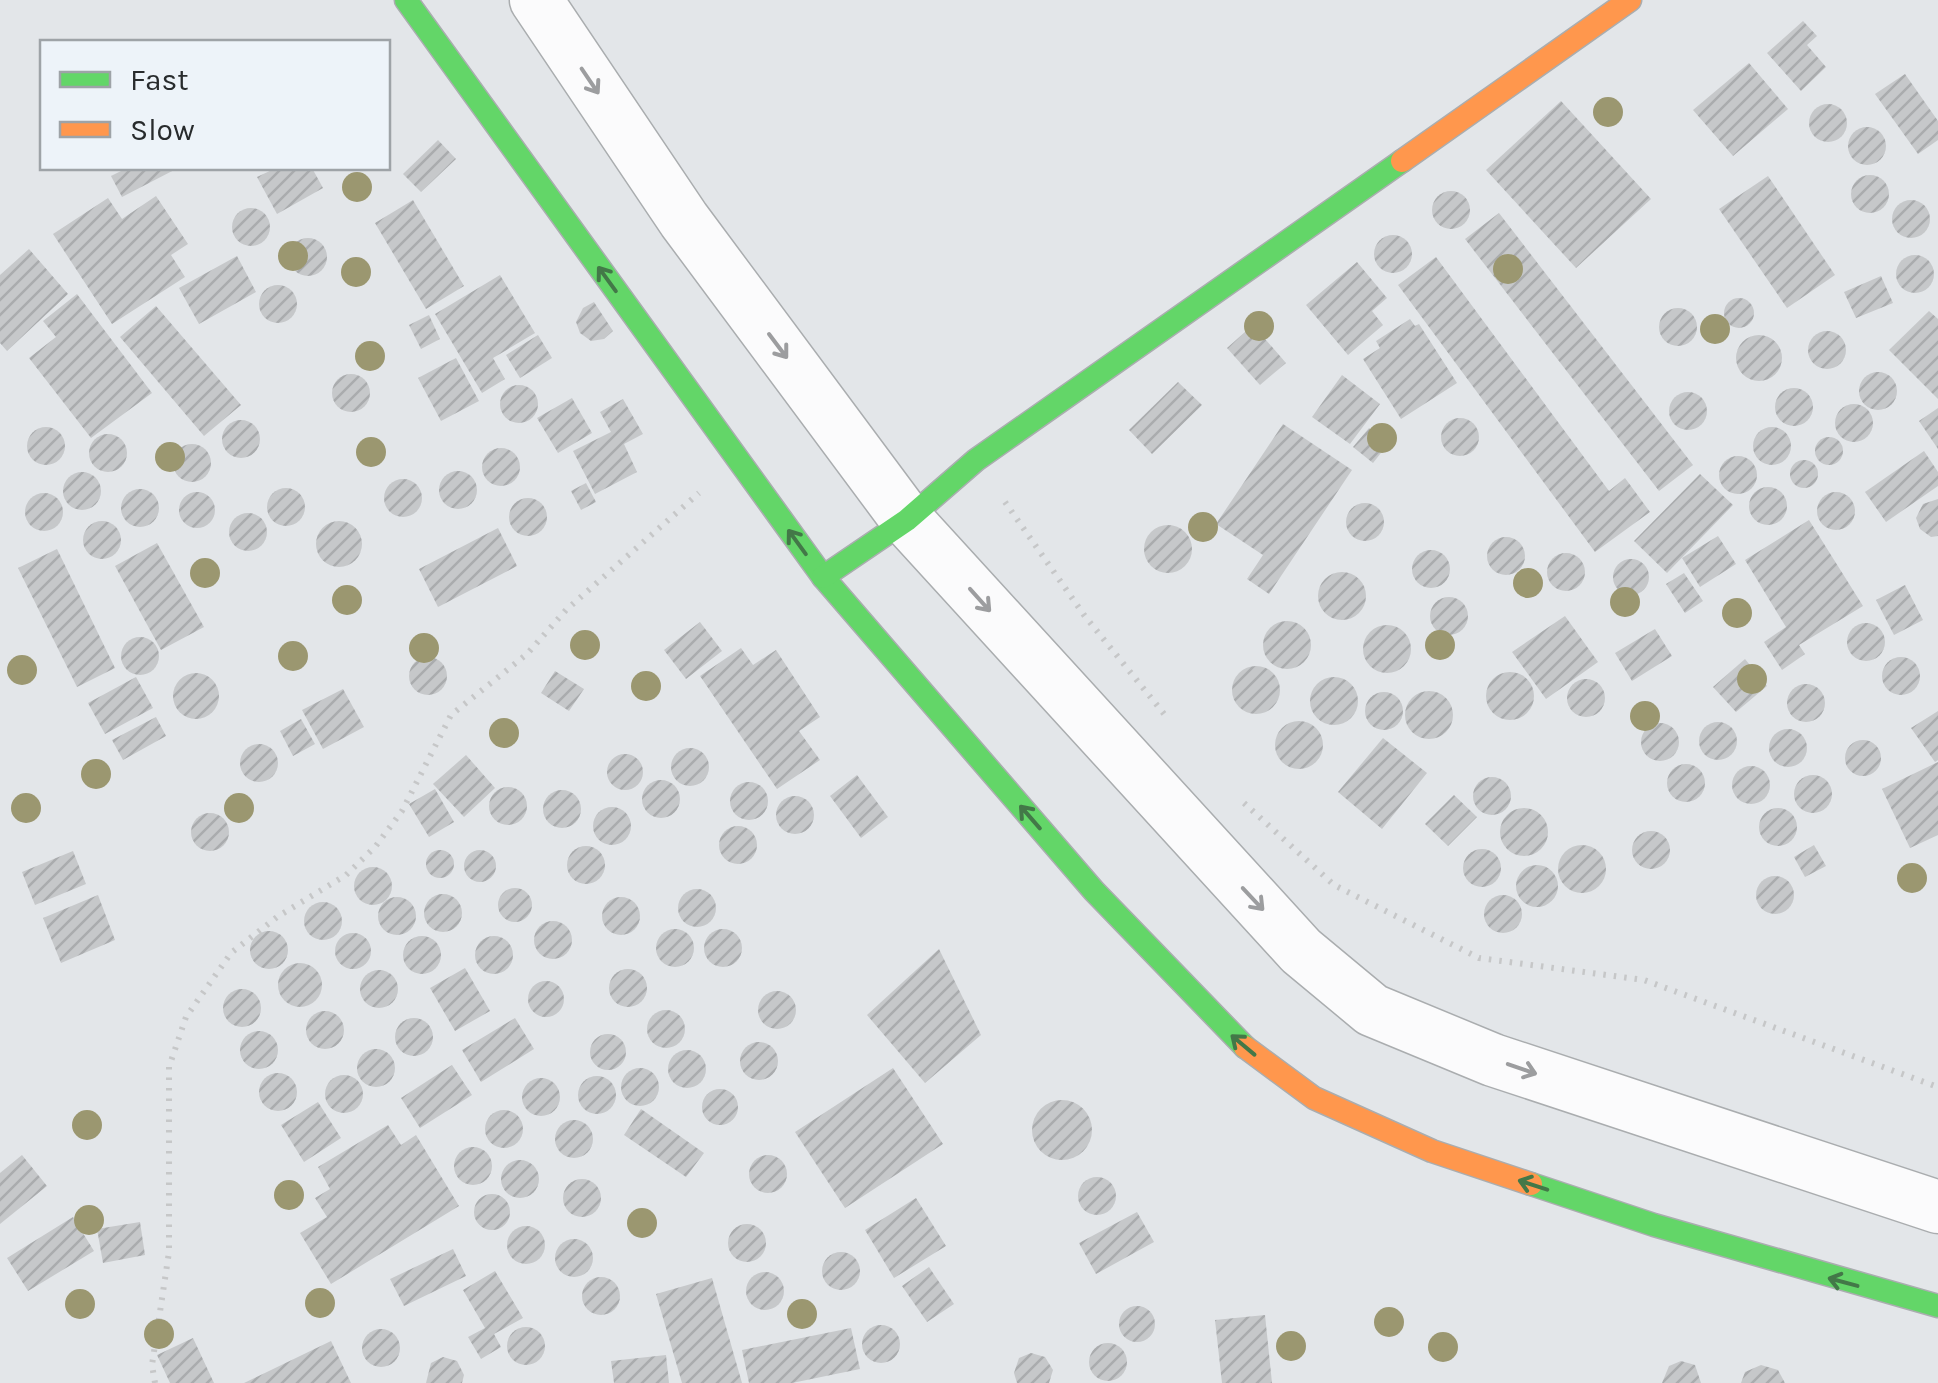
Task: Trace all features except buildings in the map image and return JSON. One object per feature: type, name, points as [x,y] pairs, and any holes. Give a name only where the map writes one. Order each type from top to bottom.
[{"type":"street","points":[[406,0],[823,577],[1094,891],[1239,1043],[1314,1098],[1432,1151],[1814,1274],[1938,1306]]},
{"type":"street","points":[[536,0],[684,220],[906,520],[1301,951],[1372,1010],[1512,1066],[1938,1207]]},
{"type":"street","points":[[823,577],[906,520],[976,460],[1630,0]]},
{"type":"path","points":[[976,460],[1084,615],[1177,730]]},
{"type":"path","points":[[155,1383],[152,1365],[169,1252],[170,1067],[186,1018],[231,953],[277,918],[346,876],[375,847],[402,812],[451,716],[527,654],[566,610],[738,461]]},
{"type":"path","points":[[1239,798],[1334,885],[1480,958],[1644,980],[1938,1086]]},
{"type":"traffic: fast","points":[[406,0],[823,577],[1094,891],[1245,1047]]},
{"type":"traffic: fast","points":[[823,577],[907,520],[976,460],[1402,161]]},
{"type":"traffic: fast","points":[[1531,1184],[1654,1225],[1938,1306]]},
{"type":"traffic: slow","points":[[1402,161],[1630,0]]},
{"type":"traffic: slow","points":[[1245,1047],[1314,1098],[1432,1151],[1531,1184]]}]
